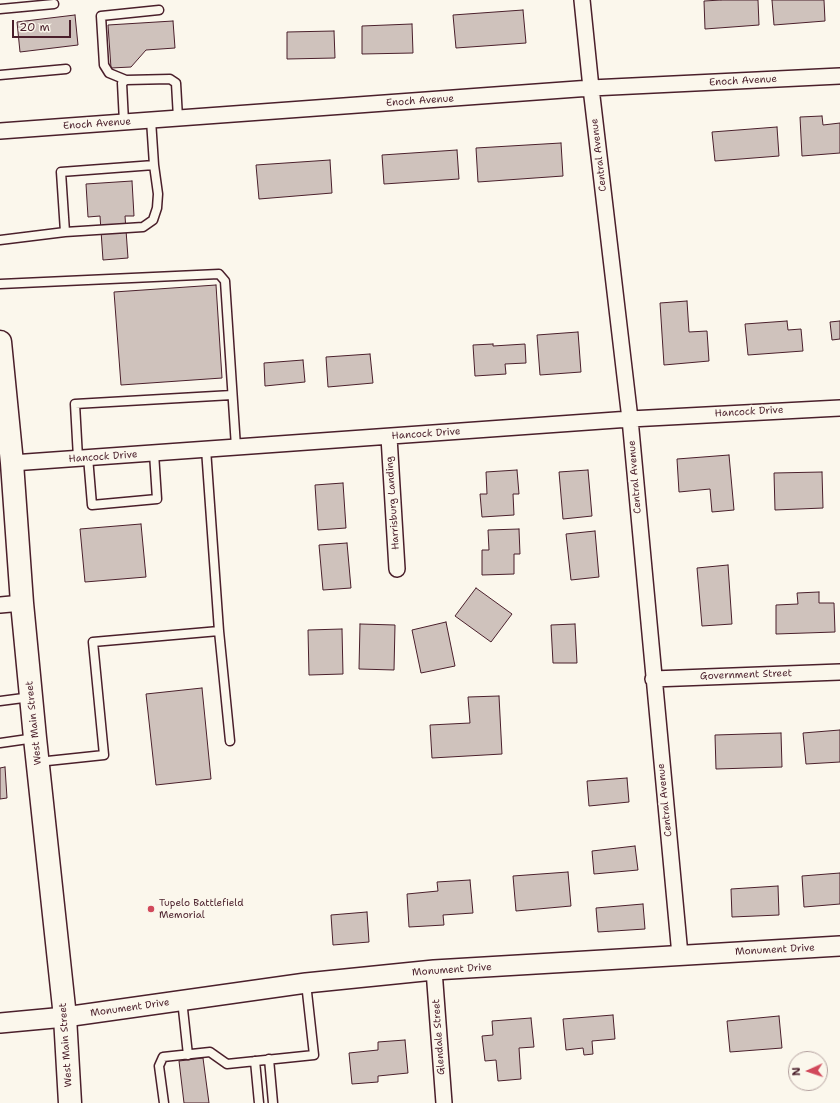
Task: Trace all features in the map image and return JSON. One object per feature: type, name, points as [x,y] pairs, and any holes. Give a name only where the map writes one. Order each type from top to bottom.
[{"type":"main road","name":"West Main Street","points":[[0,342],[12,463],[22,603],[35,738],[66,1017],[70,1103]]},
{"type":"street","name":"Central Avenue","points":[[582,0],[630,419],[653,679],[680,955]]},
{"type":"street","name":"Enoch Avenue","points":[[0,131],[591,88],[840,76]]},
{"type":"street","name":"Hancock Drive","points":[[12,463],[630,419],[840,408]]},
{"type":"street","name":"Harrisburg Landing","points":[[389,437],[397,569]]},
{"type":"street","points":[[0,605],[22,603]]},
{"type":"street","name":"Government Street","points":[[653,679],[840,672]]},
{"type":"street","name":"Monument Drive","points":[[0,1023],[66,1017],[306,983],[434,970],[840,946]]},
{"type":"street","name":"Glendale Street","points":[[434,970],[444,1103]]},
{"type":"lane","points":[[0,9],[54,4]]},
{"type":"lane","points":[[159,10],[101,16],[104,65],[109,73],[126,80],[170,79],[176,83],[178,118]]},
{"type":"lane","points":[[0,75],[66,69]]},
{"type":"lane","points":[[124,122],[122,83],[126,80]]},
{"type":"lane","points":[[0,240],[65,232],[143,227],[153,220],[158,208],[158,194],[154,165],[151,120]]},
{"type":"lane","points":[[65,232],[61,172],[154,165]]},
{"type":"lane","points":[[0,284],[219,274],[225,281],[236,447]]},
{"type":"lane","points":[[154,453],[157,499],[92,505],[75,404],[232,395]]},
{"type":"lane","points":[[206,449],[219,631],[230,741]]},
{"type":"lane","points":[[38,762],[104,755],[93,642],[219,631]]},
{"type":"lane","points":[[0,701],[31,697]]},
{"type":"lane","points":[[0,743],[35,738]]},
{"type":"lane","points":[[164,1103],[160,1066],[163,1057],[210,1052],[227,1064],[314,1055],[306,983]]},
{"type":"lane","points":[[182,1000],[188,1055]]},
{"type":"lane","points":[[269,1059],[273,1103]]},
{"type":"lane","points":[[255,1061],[259,1103]]},
{"type":"building","points":[[758,0],[759,25],[705,29],[704,1]]},
{"type":"building","points":[[772,0],[824,0],[825,21],[774,25]]},
{"type":"building","points":[[523,10],[526,43],[456,48],[453,15]]},
{"type":"building","points":[[75,15],[78,45],[20,52],[17,22]]},
{"type":"building","points":[[173,21],[175,48],[146,50],[131,67],[111,68],[108,25]]},
{"type":"building","points":[[412,24],[413,53],[362,54],[362,26]]},
{"type":"building","points":[[334,31],[335,58],[287,59],[287,32]]},
{"type":"building","points":[[822,116],[823,125],[840,123],[840,153],[802,156],[800,117]]},
{"type":"building","points":[[777,127],[779,156],[715,161],[712,132]]},
{"type":"building","points":[[561,143],[563,176],[478,182],[476,148]]},
{"type":"building","points":[[457,150],[459,179],[384,184],[382,155]]},
{"type":"building","points":[[330,160],[332,193],[259,199],[256,165]]},
{"type":"building","points":[[132,181],[134,216],[125,216],[128,258],[103,260],[100,216],[88,217],[86,184]]},
{"type":"building","points":[[216,285],[222,378],[121,385],[114,292]]},
{"type":"building","points":[[687,301],[689,332],[707,331],[709,361],[664,365],[660,303]]},
{"type":"building","points":[[787,321],[788,330],[801,329],[803,351],[748,355],[745,324]]},
{"type":"building","points":[[840,321],[840,339],[832,340],[830,322]]},
{"type":"building","points":[[578,332],[581,372],[540,375],[537,335]]},
{"type":"building","points":[[493,344],[493,346],[525,344],[526,363],[505,364],[506,374],[475,376],[473,345]]},
{"type":"building","points":[[370,354],[373,383],[328,387],[326,357]]},
{"type":"building","points":[[303,360],[305,382],[265,386],[264,363]]},
{"type":"building","points":[[729,455],[734,510],[712,512],[710,489],[679,492],[677,459]]},
{"type":"building","points":[[517,470],[519,494],[513,494],[514,515],[482,517],[480,494],[487,494],[486,472]]},
{"type":"building","points":[[588,470],[592,516],[563,519],[559,472]]},
{"type":"building","points":[[822,472],[823,508],[775,510],[774,473]]},
{"type":"building","points":[[343,483],[346,528],[318,530],[315,485]]},
{"type":"building","points":[[141,524],[146,577],[85,582],[80,529]]},
{"type":"building","points":[[519,529],[520,554],[514,554],[514,574],[482,575],[482,550],[489,550],[488,530]]},
{"type":"building","points":[[595,531],[599,577],[571,580],[566,534]]},
{"type":"building","points":[[347,543],[351,588],[323,590],[319,545]]},
{"type":"building","points":[[728,565],[732,624],[702,626],[697,568]]},
{"type":"building","points":[[476,588],[512,614],[491,642],[455,616]]},
{"type":"building","points":[[819,592],[819,603],[834,603],[835,632],[776,634],[776,605],[798,604],[797,593]]},
{"type":"building","points":[[446,622],[455,666],[421,673],[412,630]]},
{"type":"building","points":[[360,624],[395,625],[394,670],[359,669]]},
{"type":"building","points":[[575,624],[577,663],[553,663],[551,625]]},
{"type":"building","points":[[342,629],[343,674],[309,675],[308,630]]},
{"type":"building","points":[[202,688],[211,779],[156,785],[146,694]]},
{"type":"building","points":[[499,696],[502,754],[432,758],[430,725],[470,723],[468,697]]},
{"type":"building","points":[[840,730],[840,762],[806,764],[803,733]]},
{"type":"building","points":[[781,733],[782,767],[716,769],[715,735]]},
{"type":"building","points":[[5,767],[7,798],[0,799],[0,768]]},
{"type":"building","points":[[627,778],[629,802],[589,806],[587,781]]},
{"type":"building","points":[[635,846],[638,870],[594,874],[592,851]]},
{"type":"building","points":[[568,872],[571,906],[516,911],[513,876]]},
{"type":"building","points":[[840,873],[840,904],[804,907],[802,876]]},
{"type":"building","points":[[470,880],[473,913],[443,915],[444,925],[409,927],[407,894],[438,891],[437,882]]},
{"type":"building","points":[[778,886],[779,915],[732,917],[731,889]]},
{"type":"building","points":[[643,904],[645,929],[598,932],[596,908]]},
{"type":"building","points":[[367,912],[369,942],[333,945],[331,915]]},
{"type":"building","points":[[613,1015],[615,1039],[592,1041],[593,1054],[584,1055],[583,1048],[566,1050],[563,1019]]},
{"type":"building","points":[[779,1016],[782,1048],[730,1052],[727,1021]]},
{"type":"building","points":[[531,1018],[534,1047],[519,1048],[521,1079],[498,1081],[496,1060],[485,1061],[482,1036],[493,1035],[492,1021]]},
{"type":"building","points":[[405,1040],[408,1073],[378,1076],[378,1082],[352,1084],[349,1053],[378,1050],[378,1042]]},
{"type":"building","points":[[203,1058],[209,1103],[184,1103],[179,1061]]},
{"type":"place","name":"Tupelo Battlefield Memorial","points":[[151,909]]}]
